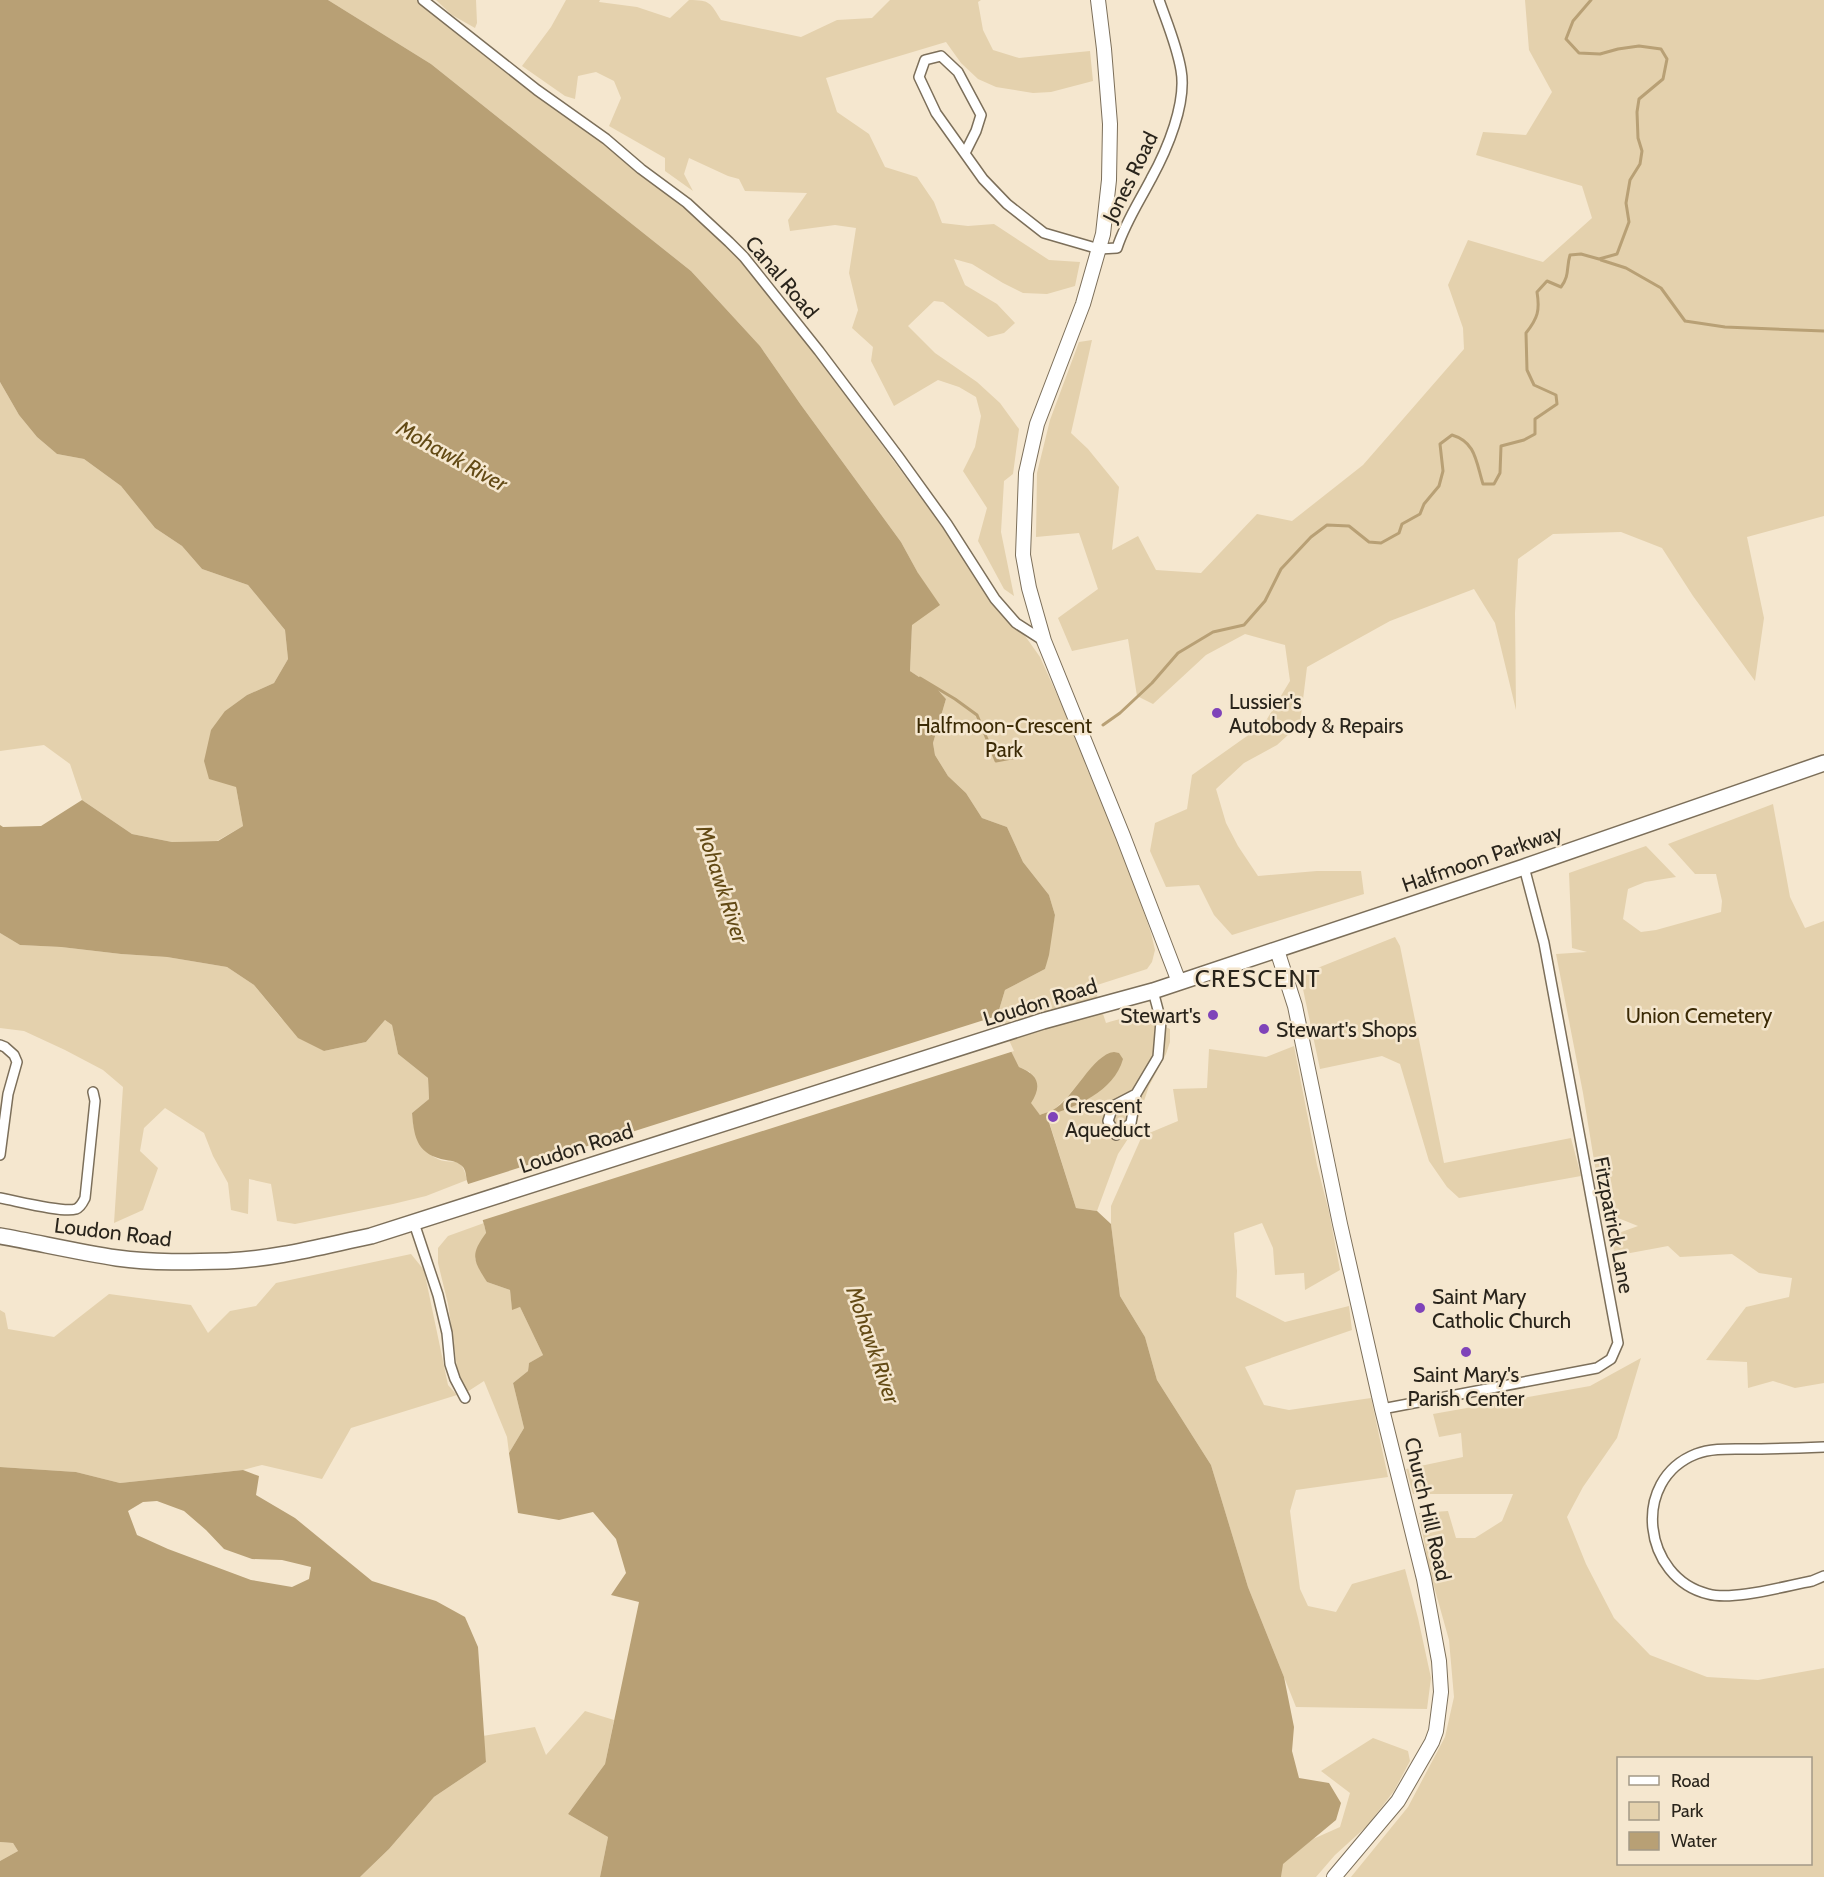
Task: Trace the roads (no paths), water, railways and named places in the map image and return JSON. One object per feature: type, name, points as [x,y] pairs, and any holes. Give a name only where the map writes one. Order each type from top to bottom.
[{"type":"main road","points":[[1098,0],[1110,124],[1109,180],[1103,234],[1083,304],[1037,424],[1026,473],[1023,555],[1029,588],[1044,641],[1179,982]]},
{"type":"main road","name":"Halfmoon Parkway","points":[[1154,991],[1524,867],[1824,763]]},
{"type":"main road","name":"Church Hill Road","points":[[1277,950],[1295,1006],[1340,1224],[1424,1579],[1439,1661],[1441,1692],[1436,1731],[1398,1801],[1334,1877]]},
{"type":"main road","name":"Loudon Road","points":[[0,1236],[124,1259],[228,1261],[294,1252],[371,1236],[1043,1021],[1154,991]]},
{"type":"street","name":"Canal Road","points":[[423,0],[537,90],[606,139],[641,169],[687,203],[744,257],[898,456],[947,524],[995,599],[1016,623],[1044,641]]},
{"type":"street","name":"Jones Road","points":[[1099,249],[1117,248],[1126,223],[1160,163],[1182,93],[1182,72],[1160,0]]},
{"type":"street","points":[[965,153],[981,115],[958,72],[940,56],[925,60],[919,76],[936,113],[983,179],[1007,204],[1044,233],[1099,249]]},
{"type":"street","name":"Fitzpatrick Lane","points":[[1382,1409],[1597,1368],[1611,1359],[1618,1342],[1544,943],[1524,867]]},
{"type":"street","points":[[1136,1094],[1158,1057],[1161,1021],[1154,991]]},
{"type":"street","points":[[0,1045],[14,1054],[17,1062],[8,1094],[0,1155]]},
{"type":"street","points":[[0,1198],[63,1209],[77,1209],[81,1205],[85,1198],[93,1092]]},
{"type":"street","points":[[414,1223],[438,1295],[447,1333],[450,1364],[465,1398]]},
{"type":"street","points":[[1824,1447],[1718,1450],[1693,1455],[1676,1467],[1665,1479],[1658,1491],[1651,1516],[1656,1546],[1671,1570],[1694,1589],[1709,1594],[1730,1596],[1812,1581],[1824,1576]]},
{"type":"water","name":"Mohawk River","points":[[0,0],[328,0],[431,64],[691,271],[760,346],[901,542],[918,573],[940,605],[912,625],[910,671],[937,689],[946,699],[933,743],[935,755],[948,776],[966,793],[982,818],[1007,827],[1023,862],[1049,895],[1055,915],[1045,969],[1005,990],[999,1010],[1005,1039],[1019,1067],[1031,1074],[1037,1082],[1037,1091],[1031,1103],[1040,1115],[1052,1111],[1061,1104],[1098,1060],[1114,1052],[1119,1053],[1123,1059],[1111,1081],[1102,1089],[1081,1103],[1047,1116],[1076,1208],[1097,1211],[1111,1224],[1120,1296],[1145,1337],[1157,1380],[1211,1465],[1248,1587],[1284,1677],[1294,1727],[1292,1751],[1299,1778],[1329,1783],[1341,1803],[1336,1820],[1283,1864],[1281,1877],[600,1877],[608,1837],[568,1814],[605,1764],[639,1602],[611,1595],[626,1573],[616,1539],[593,1512],[559,1520],[518,1513],[509,1453],[524,1428],[513,1383],[528,1371],[529,1363],[543,1355],[520,1307],[512,1310],[510,1290],[487,1282],[476,1263],[477,1247],[486,1233],[464,1169],[455,1162],[429,1154],[423,1150],[416,1138],[412,1113],[429,1099],[428,1078],[398,1054],[392,1025],[385,1020],[366,1042],[324,1051],[298,1038],[254,985],[227,967],[167,957],[20,945],[0,933],[0,825],[3,827],[41,826],[82,800],[132,834],[172,842],[218,841],[243,826],[236,787],[209,779],[204,761],[211,730],[225,711],[247,695],[274,683],[288,659],[285,630],[248,585],[202,569],[182,546],[155,528],[121,486],[84,459],[57,454],[37,437],[19,415],[0,382]]},
{"type":"water","points":[[0,1467],[76,1472],[120,1483],[243,1470],[259,1476],[256,1495],[295,1518],[372,1581],[436,1601],[465,1617],[478,1647],[486,1762],[434,1797],[389,1849],[360,1877],[0,1877],[0,1861],[18,1851],[13,1843],[0,1842]],"holes":[[[157,1501],[184,1511],[224,1549],[252,1559],[282,1560],[311,1567],[309,1579],[292,1587],[251,1580],[168,1549],[137,1535],[128,1511],[143,1502]]]},
{"type":"waterway","points":[[1103,725],[1120,713],[1152,683],[1178,653],[1213,632],[1244,625],[1265,601],[1281,569],[1311,537],[1327,525],[1349,526],[1369,542],[1381,543],[1399,533],[1402,524],[1420,514],[1424,504],[1439,486],[1443,471],[1440,444],[1452,435],[1460,438],[1471,448],[1483,484],[1494,484],[1500,473],[1501,446],[1524,440],[1535,434],[1535,419],[1557,404],[1556,395],[1534,385],[1527,370],[1526,333],[1537,314],[1537,292],[1547,281],[1561,287],[1567,275],[1570,255],[1581,254],[1599,259],[1617,254],[1629,222],[1626,203],[1630,180],[1640,164],[1642,151],[1638,138],[1639,99],[1663,79],[1667,59],[1661,49],[1639,46],[1600,54],[1579,53],[1566,39],[1573,21],[1591,0]]},
{"type":"waterway","points":[[1601,260],[1626,268],[1661,288],[1685,321],[1725,327],[1824,331]]},
{"type":"waterway","points":[[920,678],[977,715],[996,761],[1017,757]]},
{"type":"place","name":"Lussier's Autobody & Repairs","points":[[1217,713]]},
{"type":"place","name":"Stewart's","points":[[1213,1015]]},
{"type":"place","name":"Stewart's Shops","points":[[1264,1029]]},
{"type":"place","name":"Crescent Aqueduct","points":[[1053,1117]]},
{"type":"place","name":"Saint Mary Catholic Church","points":[[1420,1308]]},
{"type":"place","name":"Saint Mary's Parish Center","points":[[1466,1352]]},
{"type":"district","name":"CRESCENT","points":[[1258,978]]},
{"type":"park label","name":"Halfmoon-Crescent Park","points":[[1004,737]]},
{"type":"park label","name":"Union Cemetery","points":[[1699,1015]]}]
